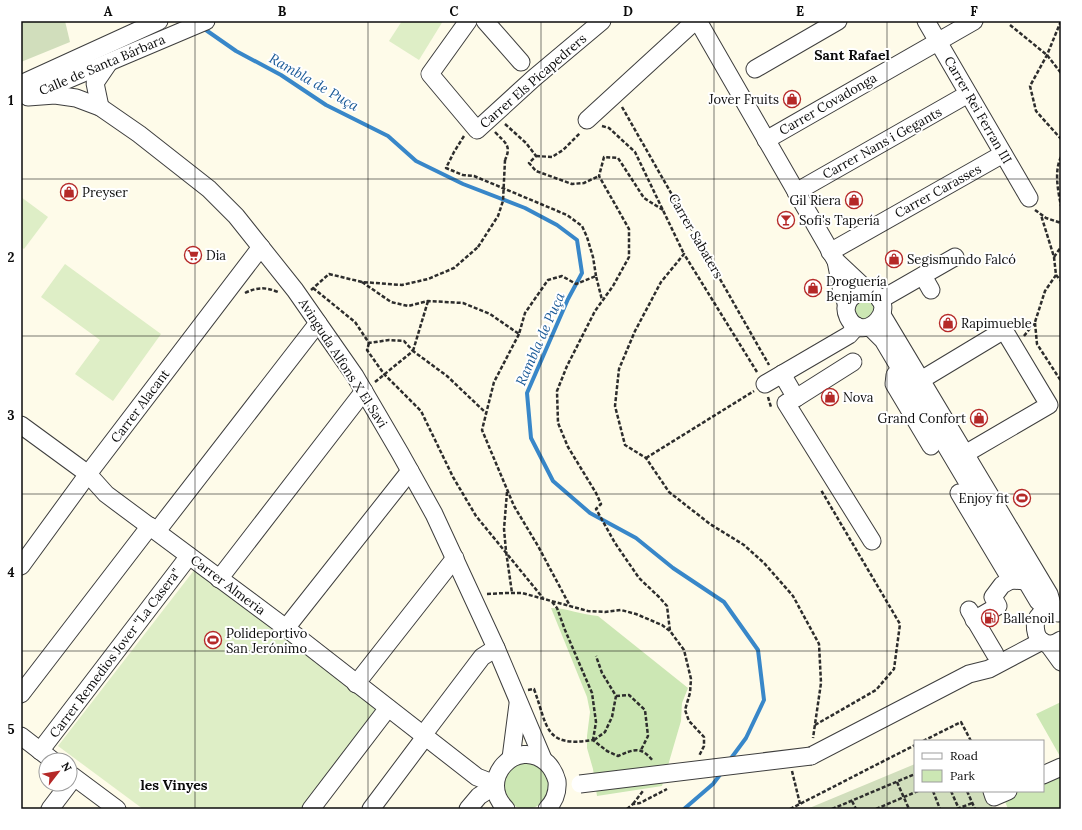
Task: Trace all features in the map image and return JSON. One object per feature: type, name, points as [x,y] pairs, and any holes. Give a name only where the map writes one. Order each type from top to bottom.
[{"type":"street","name":"Calle de Santa Bárbara","points":[[23,94],[159,21]]},
{"type":"street","name":"Calle de Santa Bárbara","points":[[23,94],[56,84],[108,64],[206,21]]},
{"type":"street","name":"Carrer Els Picapedrers","points":[[468,21],[430,74],[485,120],[602,21]]},
{"type":"street","points":[[485,21],[521,62]]},
{"type":"street","points":[[587,120],[695,21]]},
{"type":"street","points":[[698,21],[833,256],[921,380],[1049,594],[1052,612]]},
{"type":"street","points":[[754,69],[838,21]]},
{"type":"street","name":"Carrer Rei Ferran III","points":[[926,21],[1029,198]]},
{"type":"street","name":"Carrer Covadonga","points":[[766,140],[974,21]]},
{"type":"street","points":[[100,107],[95,83],[108,64]]},
{"type":"street","name":"Avinguda Alfons X El Savi","points":[[23,94],[55,95],[76,98],[100,107],[139,134],[209,189],[236,216],[299,294],[364,391],[434,514],[496,648],[522,695],[543,760],[551,767],[556,776]]},
{"type":"street","name":"Carrer Nans i Gegants","points":[[796,192],[968,94]]},
{"type":"street","name":"Carrer Carasses","points":[[833,256],[1003,154]]},
{"type":"street","name":"Carrer Alacant","points":[[24,555],[88,474],[261,247]]},
{"type":"street","points":[[833,256],[842,292],[847,305]]},
{"type":"street","points":[[955,257],[927,283],[873,313],[849,320],[846,310],[847,305],[854,294],[861,292],[873,313],[883,340],[1018,581],[1052,612]]},
{"type":"street","points":[[796,398],[774,379],[849,335],[873,313]]},
{"type":"street","points":[[21,694],[318,323]]},
{"type":"street","points":[[921,380],[1004,330],[1049,405],[965,454]]},
{"type":"street","points":[[853,362],[786,403],[872,541]]},
{"type":"street","points":[[219,579],[364,391]]},
{"type":"street","name":"Carrer Almeria","points":[[21,425],[88,474],[106,494],[286,628],[477,777],[495,785]]},
{"type":"street","points":[[286,628],[410,471]]},
{"type":"street","name":"Carrer Remedios Jover \"La Casera\"","points":[[48,752],[189,556]]},
{"type":"street","points":[[356,684],[455,558]]},
{"type":"street","points":[[996,654],[972,615],[998,606],[993,597],[1002,585],[1018,581]]},
{"type":"street","points":[[1052,612],[1035,623],[1050,642],[1061,662]]},
{"type":"street","points":[[969,674],[984,661],[996,654],[1050,642]]},
{"type":"street","points":[[551,802],[580,784],[811,756],[969,674],[989,669],[1050,642]]},
{"type":"street","points":[[371,809],[482,657],[496,648]]},
{"type":"street","name":"Avinguda Alfons X El Savi","points":[[511,758],[522,695]]},
{"type":"street","points":[[312,809],[388,708]]},
{"type":"street","points":[[21,736],[42,752]]},
{"type":"street","points":[[506,809],[501,804],[497,796],[495,785],[497,774],[503,765],[511,758],[527,755],[535,756],[543,760]]},
{"type":"street","points":[[1044,775],[1061,767]]},
{"type":"street","points":[[551,802],[557,786],[556,776],[580,784]]},
{"type":"street","points":[[474,803],[477,777]]},
{"type":"street","points":[[78,784],[117,809]]},
{"type":"street","points":[[474,803],[495,785]]},
{"type":"street","points":[[50,809],[62,792]]},
{"type":"path","points":[[1061,21],[1047,55],[1030,86],[1036,111],[1061,139]]},
{"type":"path","points":[[1010,25],[1047,55],[1061,73]]},
{"type":"path","name":"Carrer Sabaters","points":[[615,94],[774,379]]},
{"type":"path","points":[[485,120],[526,143],[536,156]]},
{"type":"path","points":[[299,294],[329,274],[362,282],[402,285],[428,279],[454,268],[478,247],[498,216],[503,201],[505,160],[509,152],[508,146],[485,120]]},
{"type":"path","points":[[485,120],[463,138],[446,168],[463,175],[474,176],[567,215],[582,226],[593,257],[602,301]]},
{"type":"path","points":[[599,176],[584,183],[572,184],[536,171],[529,163],[536,156],[552,157],[558,154],[583,131],[587,120],[609,128],[635,152],[684,254],[774,379],[769,403],[774,410]]},
{"type":"path","points":[[663,210],[644,198],[618,158],[604,157],[599,176],[629,229],[629,257],[595,311],[567,366],[557,391],[558,423],[568,447],[601,504],[596,509],[615,543],[639,578],[659,596],[667,606],[670,631]]},
{"type":"path","points":[[1061,157],[1057,164],[1061,206]]},
{"type":"path","points":[[1029,198],[1034,210],[1046,218],[1061,223]]},
{"type":"path","points":[[1041,215],[1054,257],[1056,275],[1061,281]]},
{"type":"path","points":[[1054,257],[1061,247]]},
{"type":"path","points":[[684,254],[661,282],[635,331],[619,369],[615,406],[625,444],[646,458],[669,492],[710,524],[744,545],[764,563],[793,596],[818,644],[821,683],[811,756]]},
{"type":"path","points":[[1022,338],[1035,322],[1045,291],[1056,275]]},
{"type":"path","points":[[570,606],[538,546],[514,506],[482,430],[494,382],[519,334],[525,313],[548,280],[562,276],[576,284],[596,276]]},
{"type":"path","points":[[362,282],[391,302],[408,306],[428,301],[463,303],[490,314],[519,334]]},
{"type":"path","points":[[243,294],[256,288],[299,294],[355,322],[368,343],[367,350],[384,374],[421,411],[453,477],[476,516],[543,598]]},
{"type":"path","points":[[364,391],[413,351],[428,301]]},
{"type":"path","points":[[1035,322],[1037,344],[1061,381]]},
{"type":"path","points":[[368,343],[389,340],[404,341],[413,351],[447,376],[486,413]]},
{"type":"path","points":[[646,458],[774,379]]},
{"type":"path","points":[[815,725],[876,690],[894,668],[900,624],[818,485]]},
{"type":"path","points":[[507,491],[504,529],[512,593]]},
{"type":"path","points":[[485,595],[522,593],[588,611],[605,612],[621,610],[636,614],[662,625],[670,631],[684,650],[691,679],[690,693],[685,710],[689,721],[704,737],[704,746],[700,755]]},
{"type":"path","points":[[552,601],[557,608],[592,693],[596,722],[593,740]]},
{"type":"path","points":[[522,695],[534,689],[547,729],[555,737],[571,742],[593,740],[605,732],[612,716],[616,696],[602,673],[596,656]]},
{"type":"path","points":[[616,696],[629,695],[645,710],[648,736],[641,750]]},
{"type":"path","points":[[925,740],[961,722],[970,740]]},
{"type":"path","points":[[593,740],[607,751],[618,756],[631,751],[641,750],[648,754],[655,763]]},
{"type":"path","points":[[790,809],[914,746]]},
{"type":"path","points":[[789,759],[800,804]]},
{"type":"path","points":[[832,809],[914,774]]},
{"type":"path","points":[[897,782],[909,809]]},
{"type":"path","points":[[633,804],[644,789]]},
{"type":"path","points":[[876,809],[916,792]]},
{"type":"path","points":[[933,792],[940,809]]},
{"type":"path","points":[[951,792],[958,809],[972,803]]},
{"type":"path","points":[[967,792],[975,809]]},
{"type":"path","points":[[852,801],[856,809]]},
{"type":"green space","points":[[21,21],[65,21],[70,42],[21,62]]},
{"type":"green space","points":[[402,21],[443,21],[419,60],[389,41]]},
{"type":"green space","points":[[21,197],[48,217],[24,249],[21,247]]},
{"type":"green space","points":[[65,264],[161,334],[113,401],[75,374],[100,340],[41,297]]},
{"type":"green space","points":[[864,298],[868,299],[874,305],[874,313],[868,319],[864,320],[860,319],[854,313],[853,309],[854,305],[860,299]]},
{"type":"green space","name":"Polideportivo San Jerónimo","points":[[195,569],[378,710],[301,809],[143,809],[78,761],[78,752],[66,752],[58,746]]},
{"type":"green space","points":[[551,608],[598,616],[688,688],[682,703],[681,721],[662,786],[597,796],[593,769],[587,748],[590,712],[587,697]]},
{"type":"green space","points":[[1061,702],[1061,758],[1036,714]]},
{"type":"green space","points":[[1061,758],[1061,809],[1008,809],[1001,792],[1044,792],[1044,766]]},
{"type":"green space","points":[[531,763],[535,764],[545,773],[548,777],[548,795],[539,805],[531,809],[521,809],[513,805],[504,795],[503,781],[507,773],[517,764]]},
{"type":"green space","points":[[914,764],[914,792],[985,792],[993,809],[807,809]]},
{"type":"waterway","name":"Rambla de Puça","points":[[203,28],[236,51],[281,75],[326,105],[388,136],[416,161],[463,184],[525,208],[557,225],[577,240],[582,273],[568,299],[527,393],[531,438],[553,481],[590,513],[636,538],[673,568],[724,602],[758,650],[764,700],[746,738],[729,761]]},
{"type":"waterway","name":"Rambla de Puça","points":[[684,809],[713,784],[722,772]]},
{"type":"place","name":"Jover Fruits","points":[[792,99]]},
{"type":"place","name":"Preyser","points":[[69,192]]},
{"type":"place","name":"Gil Riera","points":[[854,200]]},
{"type":"place","name":"Sofi's Tapería","points":[[786,220]]},
{"type":"place","name":"Dia","points":[[193,255]]},
{"type":"place","name":"Segismundo Falcó","points":[[894,259]]},
{"type":"place","name":"Droguería Benjamín","points":[[813,288]]},
{"type":"place","name":"Rapimueble","points":[[948,323]]},
{"type":"place","name":"Nova","points":[[830,397]]},
{"type":"place","name":"Grand Confort","points":[[979,418]]},
{"type":"place","name":"Enjoy fit","points":[[1022,498]]},
{"type":"place","name":"Ballenoil","points":[[990,618]]},
{"type":"place","name":"Polideportivo San Jerónimo","points":[[213,640]]},
{"type":"district","name":"Sant Rafael","points":[[852,55]]},
{"type":"district","name":"les Vinyes","points":[[174,785]]}]
